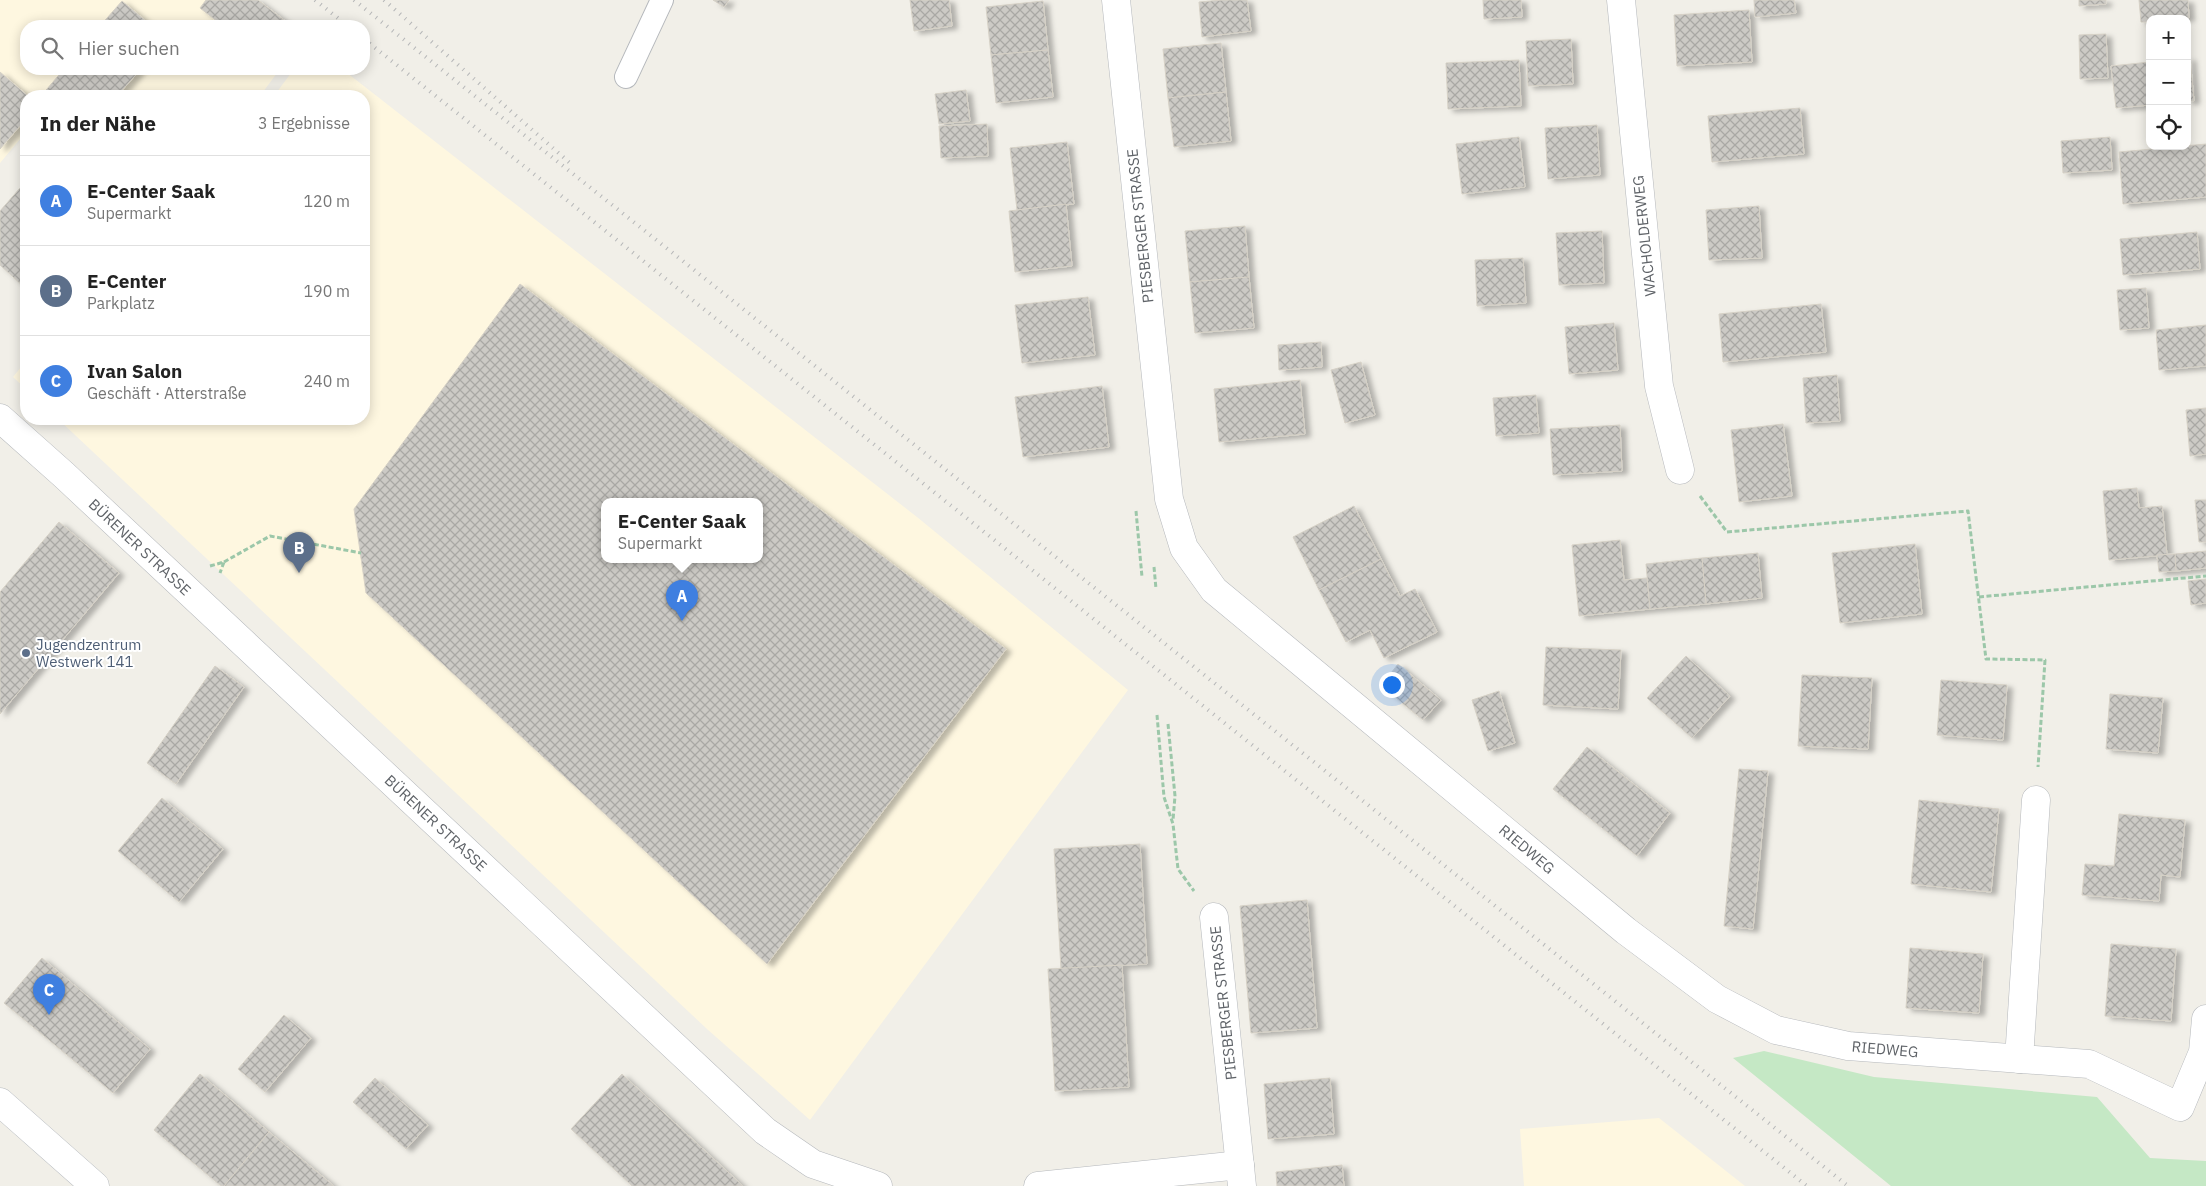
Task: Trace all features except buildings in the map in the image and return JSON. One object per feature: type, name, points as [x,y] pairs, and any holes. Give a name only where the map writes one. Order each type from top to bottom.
[{"type":"street","name":"PIESBERGER STRASSE","points":[[1116,0],[1164,453]]},
{"type":"street","name":"WACHOLDERWEG","points":[[1621,0],[1659,386],[1680,470]]},
{"type":"street","name":"BÜRENER STRASSE","points":[[4,431],[147,553],[765,1131],[813,1164],[878,1186]]},
{"type":"street","name":"RIEDWEG","points":[[1164,453],[1169,499],[1184,548],[1214,590],[1626,931],[1717,999],[1776,1030],[1848,1046],[2090,1064],[2180,1107],[2203,1052],[2206,1019]]},
{"type":"street","points":[[2020,1059],[2036,800]]},
{"type":"street","name":"PIESBERGER STRASSE","points":[[1214,917],[1241,1176]]},
{"type":"street","points":[[0,1102],[95,1186]]},
{"type":"street","points":[[1038,1186],[1241,1176]]},
{"type":"lane","points":[[626,77],[662,0]]},
{"type":"path","points":[[1680,470],[1727,532],[1968,511],[1986,659],[2045,660],[2036,800]]},
{"type":"path","points":[[1137,508],[1135,515],[1142,577]]},
{"type":"path","points":[[224,562],[270,536],[360,553]]},
{"type":"path","points":[[1979,596],[2206,576]]},
{"type":"path","name":"PIESBERGER STRASSE","points":[[1157,715],[1164,797],[1173,824],[1178,869],[1214,917]]},
{"type":"path","points":[[1168,724],[1175,796],[1173,824]]},
{"type":"shaded area","points":[[0,0],[258,0],[284,20],[20,20],[20,75],[276,75],[264,90],[20,90],[20,139],[0,163]]},
{"type":"shaded area","points":[[290,75],[350,75],[369,90],[278,90]]},
{"type":"shaded area","points":[[370,91],[917,517],[1128,690],[810,1120],[707,1029],[64,425],[370,425]]},
{"type":"shaded area","points":[[20,368],[20,383],[13,377]]},
{"type":"shaded area","points":[[1659,1118],[1745,1186],[1524,1186],[1520,1129]]},
{"type":"green space","points":[[1764,1051],[1874,1077],[2097,1097],[2150,1158],[2206,1161],[2206,1186],[1891,1186],[1733,1058]]},
{"type":"railway","points":[[315,0],[340,20]]},
{"type":"railway","points":[[354,0],[1848,1186]]},
{"type":"railway","points":[[384,0],[570,163]]},
{"type":"railway","points":[[370,44],[1807,1186]]},
{"type":"place","name":"E-Center","points":[[299,573]]},
{"type":"place","name":"E-Center Saak","points":[[682,621]]},
{"type":"place","name":"Jugendzentrum Westwerk 141","points":[[26,653]]},
{"type":"place","name":"Ivan Salon","points":[[49,1015]]}]
